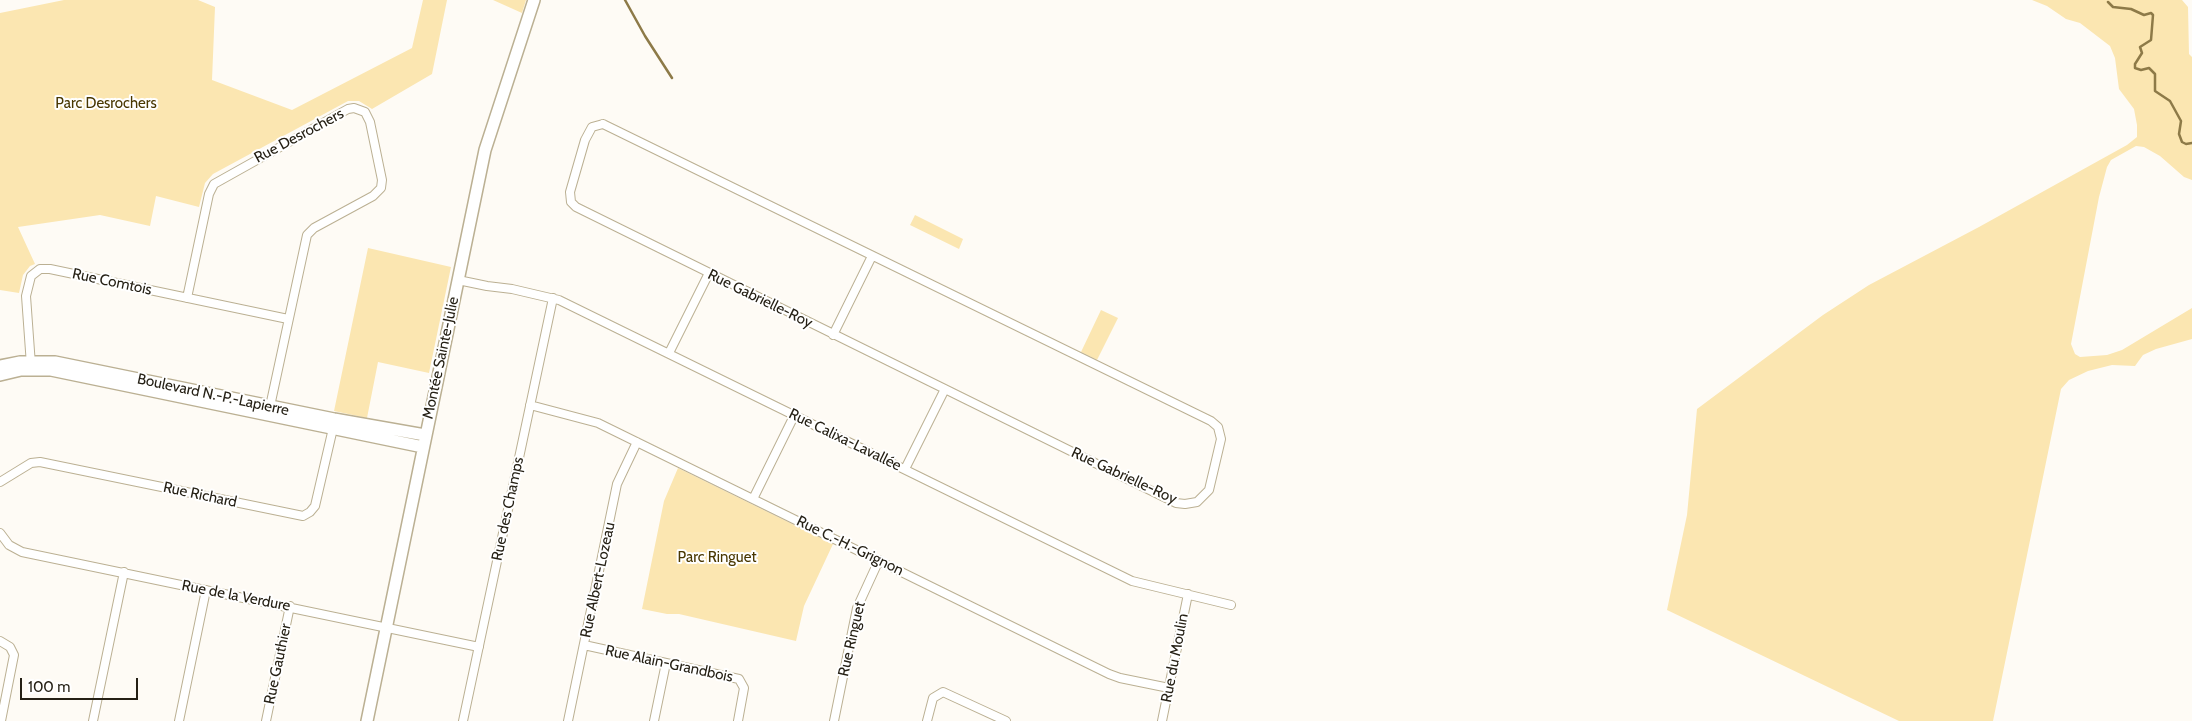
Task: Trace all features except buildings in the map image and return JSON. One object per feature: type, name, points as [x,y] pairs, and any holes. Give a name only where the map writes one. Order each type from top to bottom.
[{"type":"main road","name":"Montée Sainte-Julie","points":[[367,721],[486,145],[534,0]]},
{"type":"main road","name":"Boulevard N.-P.-Lapierre","points":[[0,366],[55,362],[269,411],[424,441]]},
{"type":"main road","name":"Boulevard N.-P.-Lapierre","points":[[0,376],[31,365]]},
{"type":"street","name":"Rue Desrochers","points":[[187,298],[209,194],[214,184],[348,109],[358,109],[365,112],[369,118],[382,181],[381,188],[373,196],[314,228],[307,235],[269,411]]},
{"type":"street","name":"Rue Gabrielle-Roy","points":[[606,125],[1215,424],[1220,430],[1221,439],[1210,488],[1197,502],[1176,503],[709,273],[593,217],[572,204],[570,196],[571,186],[587,133],[592,127],[606,125]]},
{"type":"street","points":[[833,335],[872,256]]},
{"type":"street","name":"Rue Comtois","points":[[31,365],[26,296],[31,276],[40,269],[50,269],[288,319]]},
{"type":"street","points":[[669,353],[709,273]]},
{"type":"street","name":"Rue Calixa-Lavallée","points":[[458,280],[553,298],[669,353],[1132,581],[1231,605]]},
{"type":"street","name":"Rue des Champs","points":[[463,721],[553,298]]},
{"type":"street","points":[[905,470],[945,390]]},
{"type":"street","name":"Rue C.-H.-Grignon","points":[[530,405],[591,420],[1112,675],[1169,688]]},
{"type":"street","points":[[753,499],[794,416]]},
{"type":"street","name":"Rue Richard","points":[[0,482],[31,463],[40,462],[303,516],[315,506],[334,424]]},
{"type":"street","name":"Rue Albert-Lozeau","points":[[568,721],[618,484],[637,442]]},
{"type":"street","name":"Rue de la Verdure","points":[[0,533],[9,545],[17,550],[479,647]]},
{"type":"street","name":"Rue Ringuet","points":[[834,721],[857,608],[879,560]]},
{"type":"street","points":[[92,721],[124,572]]},
{"type":"street","points":[[179,721],[206,590]]},
{"type":"street","name":"Rue du Moulin","points":[[1162,721],[1188,594]]},
{"type":"street","name":"Rue Gauthier","points":[[266,721],[290,606]]},
{"type":"street","points":[[0,640],[10,647],[14,655],[1,721]]},
{"type":"street","name":"Rue Alain-Grandbois","points":[[584,645],[741,680],[744,690],[738,721]]},
{"type":"street","points":[[654,721],[666,663]]},
{"type":"street","points":[[927,721],[932,698],[943,692],[1006,721]]},
{"type":"green space","name":"Parc Desrochers","points":[[64,0],[198,0],[215,7],[212,80],[292,110],[412,48],[423,0],[447,0],[432,74],[372,109],[359,101],[348,101],[213,174],[205,183],[199,207],[156,196],[150,226],[100,215],[18,227],[35,264],[30,266],[23,275],[19,293],[0,290],[0,13]]},
{"type":"green space","points":[[493,0],[526,0],[522,13]]},
{"type":"green space","points":[[2032,0],[2182,0],[2188,7],[2189,54],[2192,57],[2192,180],[2184,177],[2160,156],[2144,147],[2136,146],[2111,160],[2107,167],[2099,197],[2071,344],[2075,354],[2080,357],[2107,355],[2122,350],[2192,308],[2192,339],[2156,349],[2143,355],[2135,366],[2112,365],[2088,371],[2069,380],[2061,389],[1993,721],[1899,721],[1667,610],[1687,515],[1697,409],[1823,315],[1869,285],[1979,227],[2127,145],[2137,137],[2134,109],[2119,89],[2115,58],[2110,46],[2080,23],[2066,19],[2047,6]]},
{"type":"green space","points":[[915,215],[963,239],[959,249],[910,225]]},
{"type":"green space","points":[[368,248],[451,267],[429,373],[378,362],[367,418],[334,411]]},
{"type":"green space","points":[[1101,310],[1118,318],[1097,360],[1081,352]]},
{"type":"green space","name":"Parc Ringuet","points":[[678,468],[833,544],[804,606],[796,641],[679,614],[667,614],[642,609],[664,501]]},
{"type":"waterway","points":[[625,0],[672,78]]},
{"type":"waterway","points":[[2108,2],[2113,7],[2131,9],[2144,15],[2151,13],[2153,15],[2151,40],[2140,47],[2142,53],[2135,64],[2135,68],[2141,70],[2149,68],[2155,74],[2155,91],[2170,101],[2181,121],[2179,134],[2182,142],[2186,144],[2192,143]]}]
